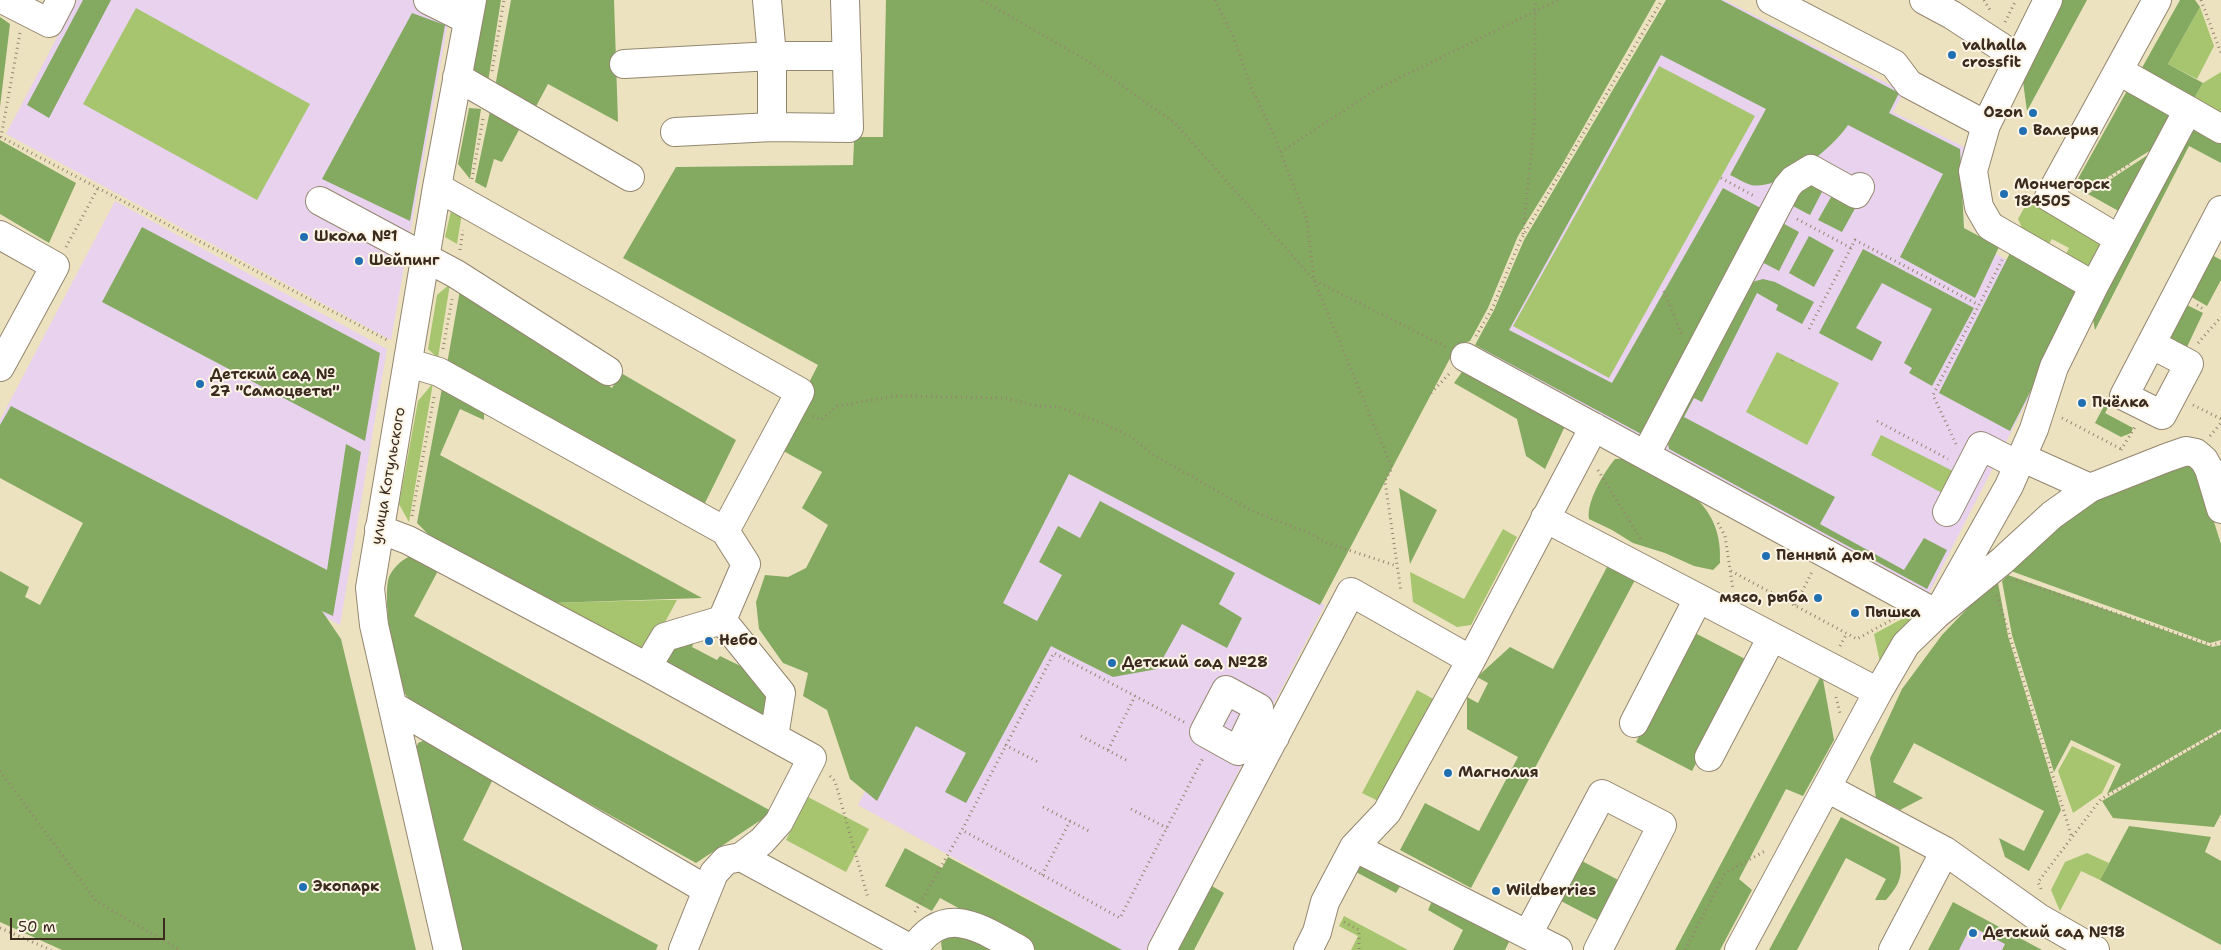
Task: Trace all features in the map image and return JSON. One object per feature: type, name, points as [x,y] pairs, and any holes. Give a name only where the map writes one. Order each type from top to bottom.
[{"type":"street","points":[[14,5],[49,24],[61,0]]},
{"type":"street","points":[[428,0],[470,10]]},
{"type":"street","points":[[767,0],[772,56],[772,128]]},
{"type":"street","points":[[675,132],[772,128],[849,128],[845,0]]},
{"type":"street","points":[[1771,0],[1894,64],[1909,84],[1986,125]]},
{"type":"street","points":[[1924,0],[1956,7],[2018,58]]},
{"type":"street","points":[[2048,0],[1986,125],[1973,171],[1979,206],[1990,226],[2094,286]]},
{"type":"street","points":[[2119,239],[2049,197],[2157,0]]},
{"type":"street","name":"улица Котульского","points":[[448,950],[374,625],[370,588],[410,358],[437,187],[470,10]]},
{"type":"street","points":[[624,64],[772,56],[847,56]]},
{"type":"street","points":[[2118,71],[2221,130]]},
{"type":"street","points":[[457,77],[630,176]]},
{"type":"street","points":[[1739,950],[1828,788],[1878,692],[1928,609],[2008,486],[2020,461],[2054,367],[2094,286],[2188,110]]},
{"type":"street","points":[[1646,454],[1787,187],[1793,180],[1811,169],[1856,194],[1860,188]]},
{"type":"street","points":[[437,187],[800,392],[725,531]]},
{"type":"street","points":[[320,202],[456,274],[608,370]]},
{"type":"street","points":[[2151,344],[2189,364],[2162,415],[2124,396],[2151,344],[2221,210]]},
{"type":"street","points":[[0,235],[55,266],[9,329],[0,367]]},
{"type":"street","points":[[1465,357],[1589,437],[1646,454],[1928,609]]},
{"type":"street","points":[[410,358],[439,372],[725,531],[746,564],[722,620]]},
{"type":"street","points":[[1308,950],[1317,932],[1326,902],[1354,847],[1387,812],[1471,660],[1589,437]]},
{"type":"street","points":[[1947,512],[1981,446],[2090,488]]},
{"type":"street","points":[[1928,609],[1990,571],[2052,515],[2090,488],[2186,451],[2196,452],[2204,460],[2209,469],[2221,509]]},
{"type":"street","points":[[1545,518],[1878,692]]},
{"type":"street","points":[[379,529],[408,540],[647,667],[812,758],[779,822],[762,841],[741,857],[726,860],[714,873],[683,950]]},
{"type":"street","points":[[1162,950],[1263,730],[1351,592],[1471,660]]},
{"type":"street","points":[[1634,723],[1698,599]]},
{"type":"street","points":[[647,667],[665,637],[722,620]]},
{"type":"street","points":[[722,620],[781,693],[774,737]]},
{"type":"street","points":[[1709,757],[1772,637]]},
{"type":"street","points":[[1226,690],[1260,708],[1263,730],[1238,751],[1209,735],[1226,690]]},
{"type":"street","points":[[393,706],[707,890]]},
{"type":"street","points":[[1828,788],[1945,851],[2039,918],[2095,950]]},
{"type":"street","points":[[1528,934],[1602,794],[1662,825],[1598,950]]},
{"type":"street","points":[[1387,812],[1389,850],[1408,874]]},
{"type":"street","points":[[1354,847],[1558,950]]},
{"type":"street","points":[[1893,950],[1945,851]]},
{"type":"street","points":[[741,857],[877,930],[916,946],[939,925],[956,921],[978,928],[1020,950]]},
{"type":"path","points":[[982,0],[1086,60],[1175,123],[1314,280],[1465,357],[1492,309],[1523,237],[1662,0]]},
{"type":"path","points":[[1215,0],[1233,36],[1252,89],[1307,220],[1314,280],[1392,468],[1385,481],[1405,623]]},
{"type":"path","points":[[1523,237],[1535,117],[1535,0]]},
{"type":"path","points":[[1280,152],[1375,90],[1558,0]]},
{"type":"path","points":[[2001,28],[2016,0]]},
{"type":"path","points":[[2202,0],[2221,53]]},
{"type":"path","points":[[14,5],[1,137],[410,358]]},
{"type":"path","points":[[2066,206],[2136,159]]},
{"type":"path","points":[[55,266],[98,188]]},
{"type":"path","points":[[1809,329],[1855,240],[1979,305]]},
{"type":"path","points":[[1968,470],[1933,395],[2001,263]]},
{"type":"path","points":[[1664,292],[1694,364]]},
{"type":"path","points":[[2182,361],[2221,317]]},
{"type":"path","points":[[2172,394],[2221,419]]},
{"type":"path","points":[[794,404],[821,420],[837,406],[895,396],[1004,398],[1038,406],[1059,407],[1131,436],[1154,455],[1252,511],[1309,533],[1327,543],[1397,566]]},
{"type":"path","points":[[2041,406],[2122,449]]},
{"type":"path","points":[[2116,456],[2132,433],[2144,406]]},
{"type":"path","points":[[1589,437],[1644,544]]},
{"type":"path","points":[[1717,521],[1725,536],[1737,619]]},
{"type":"path","points":[[1795,605],[1822,551]]},
{"type":"path","points":[[1731,571],[1857,639],[1928,609]]},
{"type":"path","points":[[1990,571],[2211,645],[2221,643]]},
{"type":"path","points":[[1990,571],[2072,838]]},
{"type":"path","points":[[916,946],[915,911],[962,830],[1054,653],[1209,735],[1167,828],[1120,918],[962,830]]},
{"type":"path","points":[[1830,667],[1841,721]]},
{"type":"path","points":[[1108,750],[1136,696]]},
{"type":"path","points":[[2041,891],[2038,882],[2101,800],[2221,731]]},
{"type":"path","points":[[1081,736],[1128,760]]},
{"type":"path","points":[[1005,745],[1038,762]]},
{"type":"path","points":[[812,758],[835,782],[877,930]]},
{"type":"path","points":[[0,771],[96,901],[180,950]]},
{"type":"path","points":[[1043,807],[1089,831]]},
{"type":"path","points":[[1131,809],[1167,828]]},
{"type":"path","points":[[1042,875],[1070,821]]},
{"type":"path","points":[[1685,950],[1725,872],[1765,850]]},
{"type":"path","points":[[1343,921],[1359,930],[1359,950]]},
{"type":"path","points":[[0,928],[51,950]]},
{"type":"shaded area","name":"Школа №1","points":[[77,0],[452,0],[391,340],[6,134]]},
{"type":"shaded area","points":[[1671,0],[1725,0],[1904,92],[1893,112],[1964,147],[1959,234],[2079,299],[1928,595],[1480,350]]},
{"type":"shaded area","name":"Детский сад № 27 \"Самоцветы\"","points":[[115,201],[387,349],[340,625],[0,445],[0,420]]},
{"type":"shaded area","name":"Детский сад №28","points":[[1035,457],[1325,605],[1146,950],[1122,950],[858,805]]},
{"type":"shaded area","name":"Детский сад №18","points":[[1961,915],[2028,950],[1943,950]]},
{"type":"green space","points":[[83,0],[111,0],[49,118],[27,105]]},
{"type":"green space","points":[[485,0],[501,0],[488,82],[472,71]]},
{"type":"green space","points":[[511,0],[614,0],[618,122],[548,84],[533,112],[495,87]]},
{"type":"green space","points":[[886,0],[1656,0],[1562,165],[1518,236],[1488,308],[1470,341],[1457,345],[1320,605],[1069,474],[1003,603],[1037,621],[1062,575],[1039,562],[1058,526],[1080,538],[1100,501],[1235,573],[1219,604],[1242,618],[1227,648],[1182,624],[1157,669],[1113,677],[1051,646],[966,803],[945,792],[966,753],[916,726],[877,801],[850,779],[827,710],[803,696],[808,673],[783,663],[759,629],[756,602],[765,575],[788,577],[806,568],[828,525],[802,508],[822,472],[776,447],[818,365],[623,258],[676,167],[853,165],[854,142],[859,137],[883,137]]},
{"type":"green space","points":[[1666,0],[1721,0],[1899,93],[1889,113],[1960,149],[1964,228],[1999,247],[1975,298],[1900,257],[1943,174],[1848,125],[1819,156],[1791,175],[1777,181],[1763,185],[1751,185],[1730,175],[1766,109],[1661,55],[1509,330],[1612,383],[1723,188],[1768,212],[1645,436],[1475,345],[1494,310],[1524,240]]},
{"type":"green space","points":[[2056,0],[2087,0],[2027,111],[2021,67]]},
{"type":"green space","points":[[2180,0],[2195,0],[2200,7],[2168,64],[2203,83],[2192,102],[2139,73]]},
{"type":"green space","points":[[2200,7],[2214,46],[2197,79],[2168,64]]},
{"type":"green space","points":[[136,8],[310,104],[257,200],[83,104]]},
{"type":"green space","points":[[412,13],[445,25],[410,221],[322,179]]},
{"type":"green space","points":[[0,17],[10,24],[0,107]]},
{"type":"green space","points":[[1659,66],[1755,116],[1609,378],[1513,326]]},
{"type":"green space","points":[[2221,72],[2221,118],[2192,102],[2203,83]]},
{"type":"green space","points":[[2129,87],[2178,113],[2162,143],[2084,192],[2074,186]]},
{"type":"green space","points":[[469,108],[481,109],[470,179],[458,164]]},
{"type":"green space","points":[[490,111],[520,128],[502,162],[494,159],[486,188],[475,182]]},
{"type":"green space","points":[[2188,124],[2221,141],[2221,163],[2189,146],[2095,330],[2092,314]]},
{"type":"green space","points":[[0,140],[76,183],[49,243],[0,214]]},
{"type":"green space","points":[[2160,147],[2124,214],[2088,194]]},
{"type":"green space","points":[[1801,177],[1824,188],[1810,215],[1787,203]]},
{"type":"green space","points":[[1835,190],[1858,203],[1842,232],[1818,220]]},
{"type":"green space","points":[[2028,201],[2106,243],[2090,267],[2082,267],[2064,258],[2069,248],[2052,239],[2046,249],[2025,235],[2018,219]]},
{"type":"green space","points":[[453,202],[463,207],[457,244],[445,237]]},
{"type":"green space","points":[[1777,220],[1799,232],[1779,271],[1756,259]]},
{"type":"green space","points":[[142,227],[380,353],[365,441],[102,302]]},
{"type":"green space","points":[[1809,236],[1834,250],[1814,287],[1789,273]]},
{"type":"green space","points":[[1863,249],[1974,308],[1932,386],[1909,373],[1912,368],[1904,363],[1932,309],[1882,283],[1856,328],[1882,342],[1872,361],[1819,333]]},
{"type":"green space","points":[[2011,251],[2083,290],[2010,431],[1939,393]]},
{"type":"green space","points":[[2210,254],[2221,260],[2221,280],[2207,306],[2188,295]]},
{"type":"green space","points":[[1763,279],[1775,282],[1814,302],[1802,324],[1776,310],[1778,305],[1757,293],[1702,402],[1694,398],[1684,417],[1835,497],[1820,524],[1904,570],[1924,538],[1947,550],[1927,589],[1669,449],[1667,437],[1747,286],[1752,282]]},
{"type":"green space","points":[[450,284],[438,358],[428,349],[437,295]]},
{"type":"green space","points":[[460,290],[612,388],[621,373],[736,440],[704,505],[447,364]]},
{"type":"green space","points":[[2183,303],[2203,313],[2187,347],[2166,336]]},
{"type":"green space","points":[[1777,352],[1839,383],[1807,445],[1746,412]]},
{"type":"green space","points":[[1464,369],[1565,426],[1545,469],[1526,456],[1517,419],[1454,383]]},
{"type":"green space","points":[[433,383],[409,522],[399,504],[418,401]]},
{"type":"green space","points":[[442,388],[484,408],[484,420],[460,409],[440,455],[702,598],[550,603],[434,540],[417,523]]},
{"type":"green space","points":[[2106,402],[2109,406],[2105,413],[2133,428],[2131,433],[2121,437],[2095,423]]},
{"type":"green space","points":[[11,406],[327,570],[346,444],[361,452],[333,616],[322,611],[341,639],[416,950],[62,950],[0,922],[0,571],[29,587],[25,597],[40,605],[83,523],[0,478],[0,425]]},
{"type":"green space","points":[[1881,435],[1955,472],[1944,494],[1871,455]]},
{"type":"green space","points":[[1636,458],[1683,487],[1707,510],[1715,525],[1719,542],[1720,563],[1713,570],[1694,566],[1665,553],[1633,543],[1589,519],[1590,504],[1593,496],[1601,479],[1615,459]]},
{"type":"green space","points":[[2195,462],[2221,544],[2221,640],[2210,643],[2011,571],[2050,530],[2098,498]]},
{"type":"green space","points":[[1399,488],[1437,510],[1410,564]]},
{"type":"green space","points":[[1503,529],[1517,537],[1471,625],[1457,627],[1413,602],[1410,572],[1464,599]]},
{"type":"green space","points":[[414,554],[440,567],[414,616],[773,812],[696,863],[420,709],[405,694],[396,669],[387,601],[387,587],[393,569]]},
{"type":"green space","points":[[1607,567],[1635,580],[1471,888],[1400,850],[1425,803],[1479,831],[1518,757],[1467,729],[1467,697],[1478,703],[1488,683],[1477,677],[1510,647],[1553,669]]},
{"type":"green space","points":[[2008,575],[2212,647],[2221,645],[2221,729],[2107,794],[2121,764],[2071,740],[2054,772],[2012,635],[2002,581]]},
{"type":"green space","points":[[1998,583],[2008,636],[2061,810],[2029,871],[2005,857],[1999,838],[2024,851],[2044,811],[1914,743],[1893,782],[1923,798],[1900,810],[1876,798],[1870,758],[1902,689],[1942,635],[1982,593]]},
{"type":"green space","points":[[677,600],[647,655],[550,603]]},
{"type":"green space","points":[[1915,612],[1919,615],[1881,667],[1874,634]]},
{"type":"green space","points":[[1695,633],[1749,661],[1692,771],[1636,742]]},
{"type":"green space","points":[[697,635],[692,647],[717,660],[720,656],[757,674],[776,694],[768,728],[656,666],[669,641]]},
{"type":"green space","points":[[1822,674],[1834,740],[1803,796],[1786,789],[1739,879],[1752,890],[1720,950],[1675,950]]},
{"type":"green space","points":[[1417,690],[1437,701],[1382,803],[1362,793]]},
{"type":"green space","points":[[2221,732],[2221,814],[2214,827],[2113,818],[2102,801]]},
{"type":"green space","points":[[425,740],[494,777],[463,840],[658,945],[656,950],[457,950],[415,752],[418,743]]},
{"type":"green space","points":[[2072,746],[2115,766],[2102,793],[2073,813],[2058,771]]},
{"type":"green space","points":[[808,797],[869,829],[846,872],[786,840]]},
{"type":"green space","points":[[1841,817],[1899,847],[1901,869],[1896,887],[1886,900],[1875,900],[1886,879],[1846,858],[1797,950],[1769,950]]},
{"type":"green space","points":[[2129,826],[2211,837],[2205,852],[2221,861],[2221,945],[2100,880]]},
{"type":"green space","points":[[905,848],[942,868],[948,857],[1122,950],[1036,950],[940,898],[932,911],[885,886]]},
{"type":"green space","points":[[2087,853],[2109,863],[2100,880],[2081,871],[2060,911],[2051,890],[2065,862]]},
{"type":"green space","points":[[1358,856],[1404,880],[1396,893],[1352,870]]},
{"type":"green space","points":[[1580,860],[1624,883],[1603,923],[1559,900]]},
{"type":"green space","points":[[1212,886],[1224,893],[1194,950],[1170,950]]},
{"type":"green space","points":[[1433,899],[1510,940],[1505,950],[1453,950],[1463,930],[1428,910]]},
{"type":"green space","points":[[1953,902],[2042,950],[2002,950],[2005,944],[1971,926],[1959,950],[1928,950]]},
{"type":"green space","points":[[1344,916],[1408,950],[1351,950],[1358,936],[1339,926]]},
{"type":"green space","points":[[954,930],[1005,950],[942,950],[941,942]]},
{"type":"place","name":"valhalla crossfit","points":[[1952,55]]},
{"type":"place","name":"Ozon","points":[[2033,113]]},
{"type":"place","name":"Валерия","points":[[2023,131]]},
{"type":"place","name":"Мончегорск 184505","points":[[2004,194]]},
{"type":"place","name":"Школа №1","points":[[304,237]]},
{"type":"place","name":"Шейпинг","points":[[359,261]]},
{"type":"place","name":"Детский сад № 27 \"Самоцветы\"","points":[[200,384]]},
{"type":"place","name":"Пчёлка","points":[[2082,403]]},
{"type":"place","name":"Пенный дом","points":[[1766,556]]},
{"type":"place","name":"мясо, рыба","points":[[1818,598]]},
{"type":"place","name":"Пышка","points":[[1855,613]]},
{"type":"place","name":"Небо","points":[[709,641]]},
{"type":"place","name":"Детский сад №28","points":[[1112,663]]},
{"type":"place","name":"Магнолия","points":[[1448,773]]},
{"type":"place","name":"Экопарк","points":[[303,887]]},
{"type":"place","name":"Wildberries","points":[[1496,891]]},
{"type":"place","name":"Детский сад №18","points":[[1973,933]]}]
